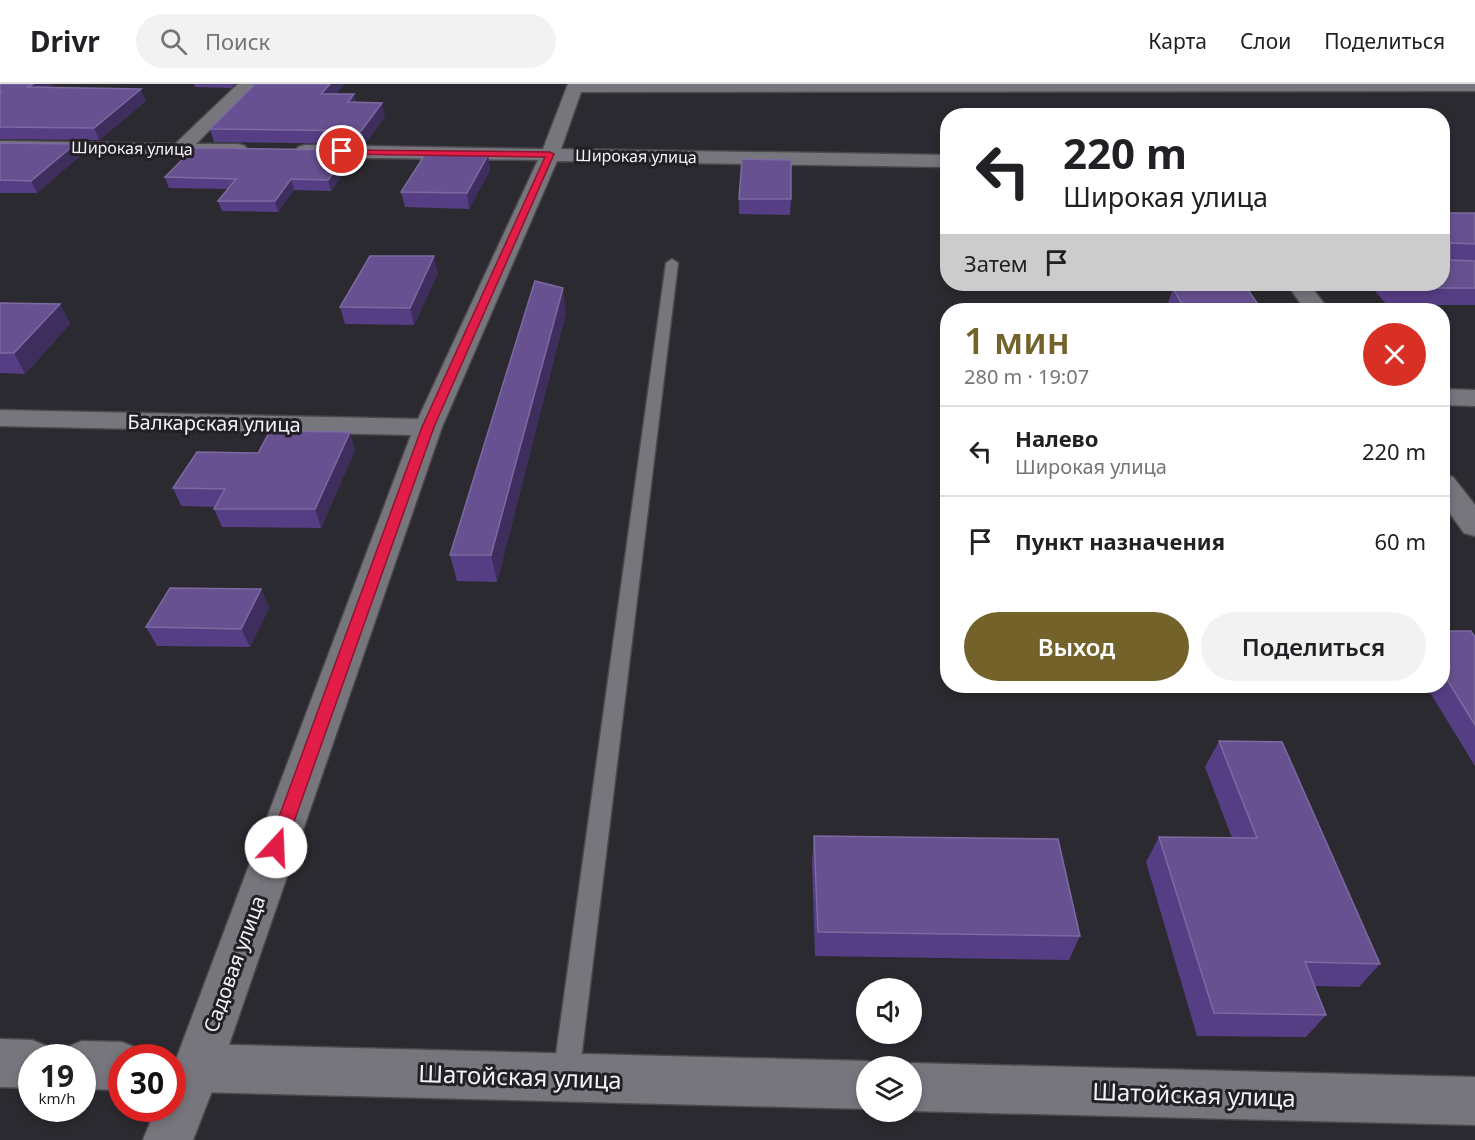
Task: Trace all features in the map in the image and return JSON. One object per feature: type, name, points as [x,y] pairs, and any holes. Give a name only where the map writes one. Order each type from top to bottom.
[{"type":"street","points":[[180,149],[247,84]]},
{"type":"street","points":[[575,85],[1475,86]]},
{"type":"street","name":"Садовая улица","points":[[186,1062],[428,427],[550,154],[575,85]]},
{"type":"street","points":[[1154,86],[1169,106]]},
{"type":"street","name":"Широкая улица","points":[[0,147],[251,150]]},
{"type":"street","name":"Широкая улица","points":[[287,150],[940,161]]},
{"type":"street","points":[[1450,397],[1475,398]]},
{"type":"street","name":"Балкарская улица","points":[[0,418],[428,427]]},
{"type":"street","points":[[1450,492],[1475,526]]},
{"type":"street","points":[[0,1063],[18,1064]]},
{"type":"street","name":"Шатойская улица","points":[[186,1067],[856,1085]]},
{"type":"street","name":"Шатойская улица","points":[[922,1087],[1475,1101]]},
{"type":"street","name":"Садовая улица","points":[[168,1140],[172,1122]]},
{"type":"lane","points":[[566,1077],[672,263]]},
{"type":"building","points":[[0,84],[33,84],[28,87],[141,89],[94,128],[0,127]]},
{"type":"building","points":[[255,84],[330,84],[321,94],[354,94],[348,102],[382,103],[361,131],[210,129]]},
{"type":"building","points":[[0,143],[75,144],[31,181],[0,180]]},
{"type":"building","points":[[194,148],[350,150],[328,180],[291,179],[275,201],[218,201],[236,179],[165,177]]},
{"type":"building","points":[[426,153],[488,155],[467,193],[401,192]]},
{"type":"building","points":[[742,159],[791,160],[791,199],[739,199]]},
{"type":"building","points":[[1450,213],[1475,213],[1475,244],[1450,243]]},
{"type":"building","points":[[370,256],[434,256],[410,308],[340,307]]},
{"type":"building","points":[[1450,260],[1475,261],[1475,288],[1450,288]]},
{"type":"building","points":[[535,281],[563,288],[491,555],[450,555]]},
{"type":"building","points":[[1175,291],[1249,291],[1257,303],[1181,303]]},
{"type":"building","points":[[0,303],[60,304],[14,353],[0,353]]},
{"type":"building","points":[[270,431],[350,432],[315,509],[214,509],[225,489],[173,488],[197,452],[258,453]]},
{"type":"building","points":[[170,588],[261,589],[241,629],[146,627]]},
{"type":"building","points":[[1450,631],[1471,631],[1475,637],[1475,725],[1450,684]]},
{"type":"building","points":[[1219,741],[1282,742],[1380,964],[1305,962],[1326,1015],[1214,1013],[1159,837],[1257,838]]},
{"type":"building","points":[[814,836],[1058,839],[1080,936],[818,932]]},
{"type":"route","points":[[276,847],[428,427],[550,154],[342,151]]}]
